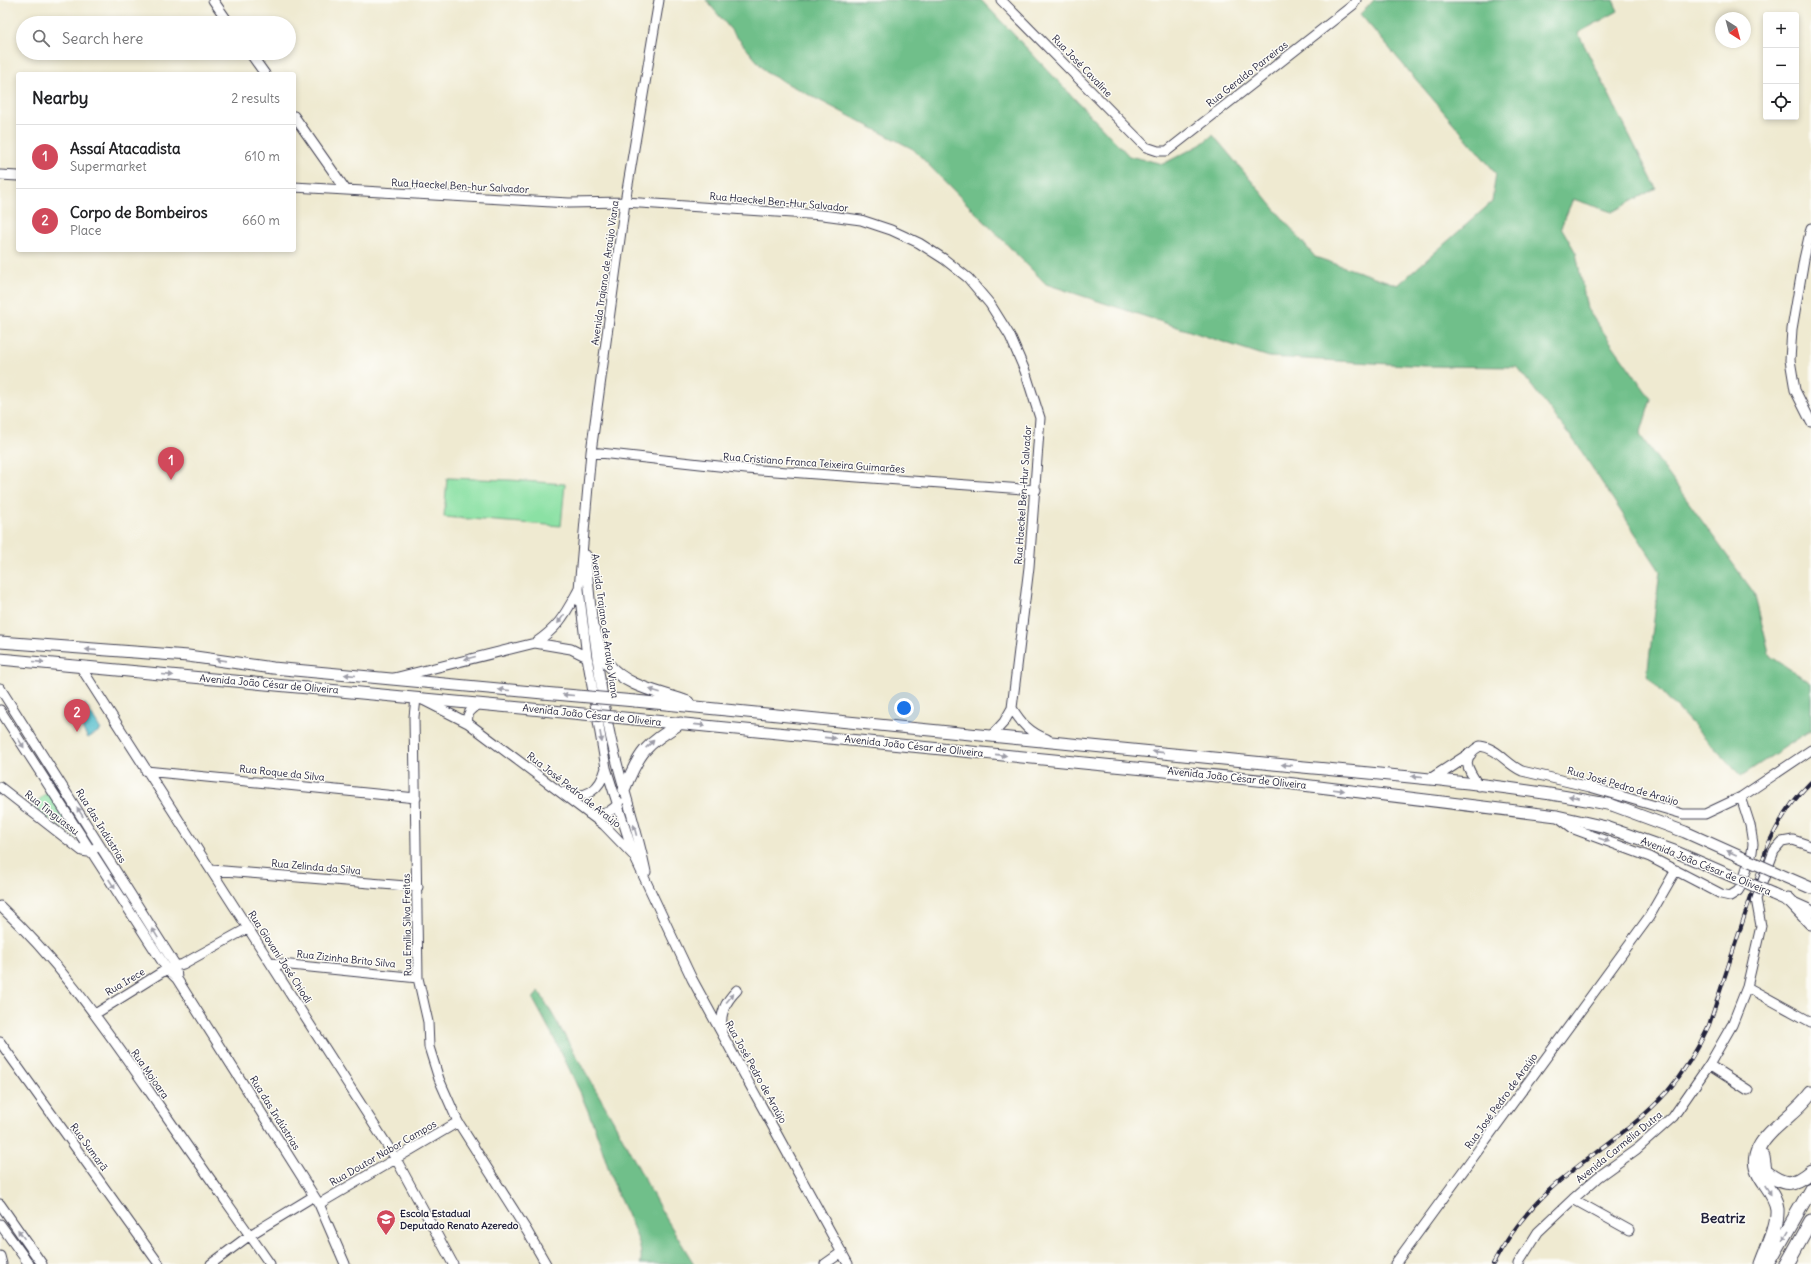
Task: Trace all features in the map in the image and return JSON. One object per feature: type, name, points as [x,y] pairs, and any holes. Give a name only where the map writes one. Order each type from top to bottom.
[{"type":"highway","points":[[1788,900],[1811,923]]},
{"type":"highway","points":[[1761,1264],[1777,1219],[1776,1206],[1759,1177],[1755,1159],[1759,1147],[1770,1134],[1803,1105],[1811,1093]]},
{"type":"highway","points":[[1811,1104],[1775,1138],[1763,1153],[1763,1163],[1764,1171],[1776,1181],[1788,1184],[1799,1181],[1811,1172]]},
{"type":"highway","points":[[1768,1264],[1811,1188]]},
{"type":"highway","points":[[1787,1264],[1811,1221]]},
{"type":"main road","points":[[594,630],[608,664],[623,677],[637,685],[706,708]]},
{"type":"main road","name":"Avenida João César de Oliveira","points":[[0,642],[188,656],[273,668],[634,701],[1268,764],[1434,778],[1479,786],[1519,789],[1612,805],[1685,832],[1811,888]]},
{"type":"main road","name":"Avenida João César de Oliveira","points":[[0,659],[681,723],[1278,782],[1557,816],[1606,827],[1674,851],[1811,911]]},
{"type":"main road","points":[[383,695],[389,692],[389,679]]},
{"type":"main road","points":[[624,790],[634,765],[645,749],[657,738],[681,723]]},
{"type":"main road","points":[[1434,778],[1470,754]]},
{"type":"street","points":[[213,0],[224,16]]},
{"type":"street","name":"Avenida Trajano de Araújo Viana","points":[[645,868],[624,790],[599,676],[594,630],[587,588],[586,554],[584,550],[591,452],[625,202],[659,0]]},
{"type":"street","name":"Rua José Cavaline","points":[[1002,0],[1146,147]]},
{"type":"street","name":"Rua Geraldo Parreiras","points":[[1146,147],[1158,151],[1167,151],[1353,5],[1356,0]]},
{"type":"street","points":[[255,60],[264,72]]},
{"type":"street","points":[[296,119],[346,190]]},
{"type":"street","points":[[0,175],[16,176]]},
{"type":"street","name":"Rua Haeckel Ben-hur Salvador","points":[[296,187],[569,203],[625,202]]},
{"type":"street","name":"Rua Haeckel Ben-Hur Salvador","points":[[625,202],[824,215],[861,220],[912,239],[944,259],[968,278],[990,304],[1010,336],[1025,371],[1040,418],[1036,490],[1012,708],[1004,722],[992,736]]},
{"type":"street","points":[[1811,228],[1804,258],[1792,329],[1790,360],[1795,390],[1811,422]]},
{"type":"street","name":"Rua Cristiano Franca Teixeira Guimarães","points":[[591,452],[746,469],[1036,490]]},
{"type":"street","name":"Avenida Trajano de Araújo Viana","points":[[584,550],[580,557],[579,589],[587,657],[606,768],[634,856]]},
{"type":"street","name":"Avenida Trajano de Araújo Viana","points":[[389,679],[535,642],[549,633],[562,620],[579,589]]},
{"type":"street","points":[[535,642],[571,649],[587,657],[605,706]]},
{"type":"street","name":"Rua Giovani José Chiodi","points":[[80,666],[396,1159],[453,1264]]},
{"type":"street","name":"Rua das Indústrias","points":[[0,688],[101,845],[177,979],[316,1200],[345,1264]]},
{"type":"street","name":"Rua José Pedro de Araújo","points":[[418,698],[468,723],[558,790],[587,814],[604,825],[634,856],[692,979],[848,1264]]},
{"type":"street","name":"Rua Emília Silva Freitas","points":[[418,698],[416,798],[418,978],[428,1022],[429,1047],[439,1079],[458,1122],[523,1224],[546,1264]]},
{"type":"street","points":[[468,723],[467,717],[469,712],[479,704]]},
{"type":"street","points":[[1012,708],[1023,725],[1038,736],[1055,742]]},
{"type":"street","name":"Rua das Indústrias","points":[[0,710],[91,851],[172,968]]},
{"type":"street","name":"Rua José Pedro de Araújo","points":[[1470,754],[1480,746],[1490,747],[1515,768],[1522,771],[1590,787],[1683,814],[1705,814],[1741,797],[1811,750]]},
{"type":"street","points":[[1470,754],[1467,761],[1468,767],[1479,786]]},
{"type":"street","points":[[558,790],[578,795],[592,792],[603,780],[606,768]]},
{"type":"street","name":"Rua Roque da Silva","points":[[146,771],[416,798]]},
{"type":"street","name":"Rua Tinguassu","points":[[0,787],[82,851],[91,851]]},
{"type":"street","points":[[587,814],[598,815],[611,811],[617,805],[624,790]]},
{"type":"street","points":[[1557,816],[1574,829],[1650,857],[1722,894],[1730,896],[1738,890],[1750,858],[1752,844],[1750,825],[1741,797]]},
{"type":"street","name":"Avenida Carmélia Dutra","points":[[1518,1264],[1538,1232],[1573,1198],[1598,1177],[1637,1149],[1673,1117],[1709,1065],[1732,1025],[1747,986],[1761,926],[1756,899],[1774,851],[1782,842],[1793,840],[1811,846]]},
{"type":"street","points":[[91,851],[101,845]]},
{"type":"street","name":"Rua José Pedro de Araújo","points":[[645,868],[650,888]]},
{"type":"street","name":"Rua Zelinda da Silva","points":[[212,870],[418,887]]},
{"type":"street","name":"Rua José Pedro de Araújo","points":[[1395,1264],[1649,917],[1676,870]]},
{"type":"street","name":"Rua Mojoara","points":[[0,906],[28,932],[55,962],[95,1014],[270,1264]]},
{"type":"street","name":"Rua Irece","points":[[95,1014],[172,968],[184,964],[248,928]]},
{"type":"street","name":"Rua Zizinha Brito Silva","points":[[271,963],[418,978]]},
{"type":"street","points":[[1747,986],[1811,1022]]},
{"type":"street","points":[[722,1033],[722,1009],[729,997],[737,990]]},
{"type":"street","name":"Rua Sumarã","points":[[0,1042],[159,1264]]},
{"type":"street","points":[[1709,1065],[1748,1090]]},
{"type":"street","name":"Rua Doutor Nabor Campos","points":[[211,1264],[250,1235],[396,1159],[458,1122]]},
{"type":"street","points":[[1573,1198],[1629,1230]]},
{"type":"street","points":[[0,1204],[42,1264]]},
{"type":"street","points":[[0,1224],[29,1264]]},
{"type":"street","points":[[826,1264],[842,1252]]},
{"type":"street","points":[[0,1256],[2,1264]]},
{"type":"green space","points":[[706,0],[981,0],[1129,156],[1163,164],[1200,145],[1213,135],[1315,257],[1398,285],[1492,202],[1496,173],[1360,14],[1374,0],[1613,0],[1618,11],[1578,33],[1656,188],[1612,212],[1573,199],[1561,227],[1576,253],[1587,309],[1651,399],[1640,435],[1754,593],[1770,656],[1811,683],[1811,730],[1741,776],[1647,676],[1660,571],[1578,446],[1517,367],[1424,366],[1269,357],[1046,284],[913,149],[767,73]]},
{"type":"green space","points":[[447,478],[510,480],[565,484],[561,526],[444,517]]},
{"type":"green space","points":[[50,789],[84,843],[32,807]]},
{"type":"green space","points":[[539,991],[613,1120],[661,1210],[694,1264],[640,1264],[640,1248],[637,1238],[616,1190],[597,1134],[581,1094],[533,999]]},
{"type":"water","points":[[85,704],[101,730],[88,738],[72,712]]},
{"type":"railway","points":[[1493,1264],[1506,1242],[1528,1212],[1569,1173],[1641,1118],[1667,1092],[1685,1068],[1709,1025],[1767,847],[1786,812],[1811,782]]},
{"type":"place","name":"Assaí Atacadista","points":[[171,480]]},
{"type":"place","name":"Corpo de Bombeiros","points":[[77,732]]},
{"type":"place","name":"Escola Estadual Deputado Renato Azeredo","points":[[386,1236]]},
{"type":"district","name":"Beatriz","points":[[1723,1218]]}]
